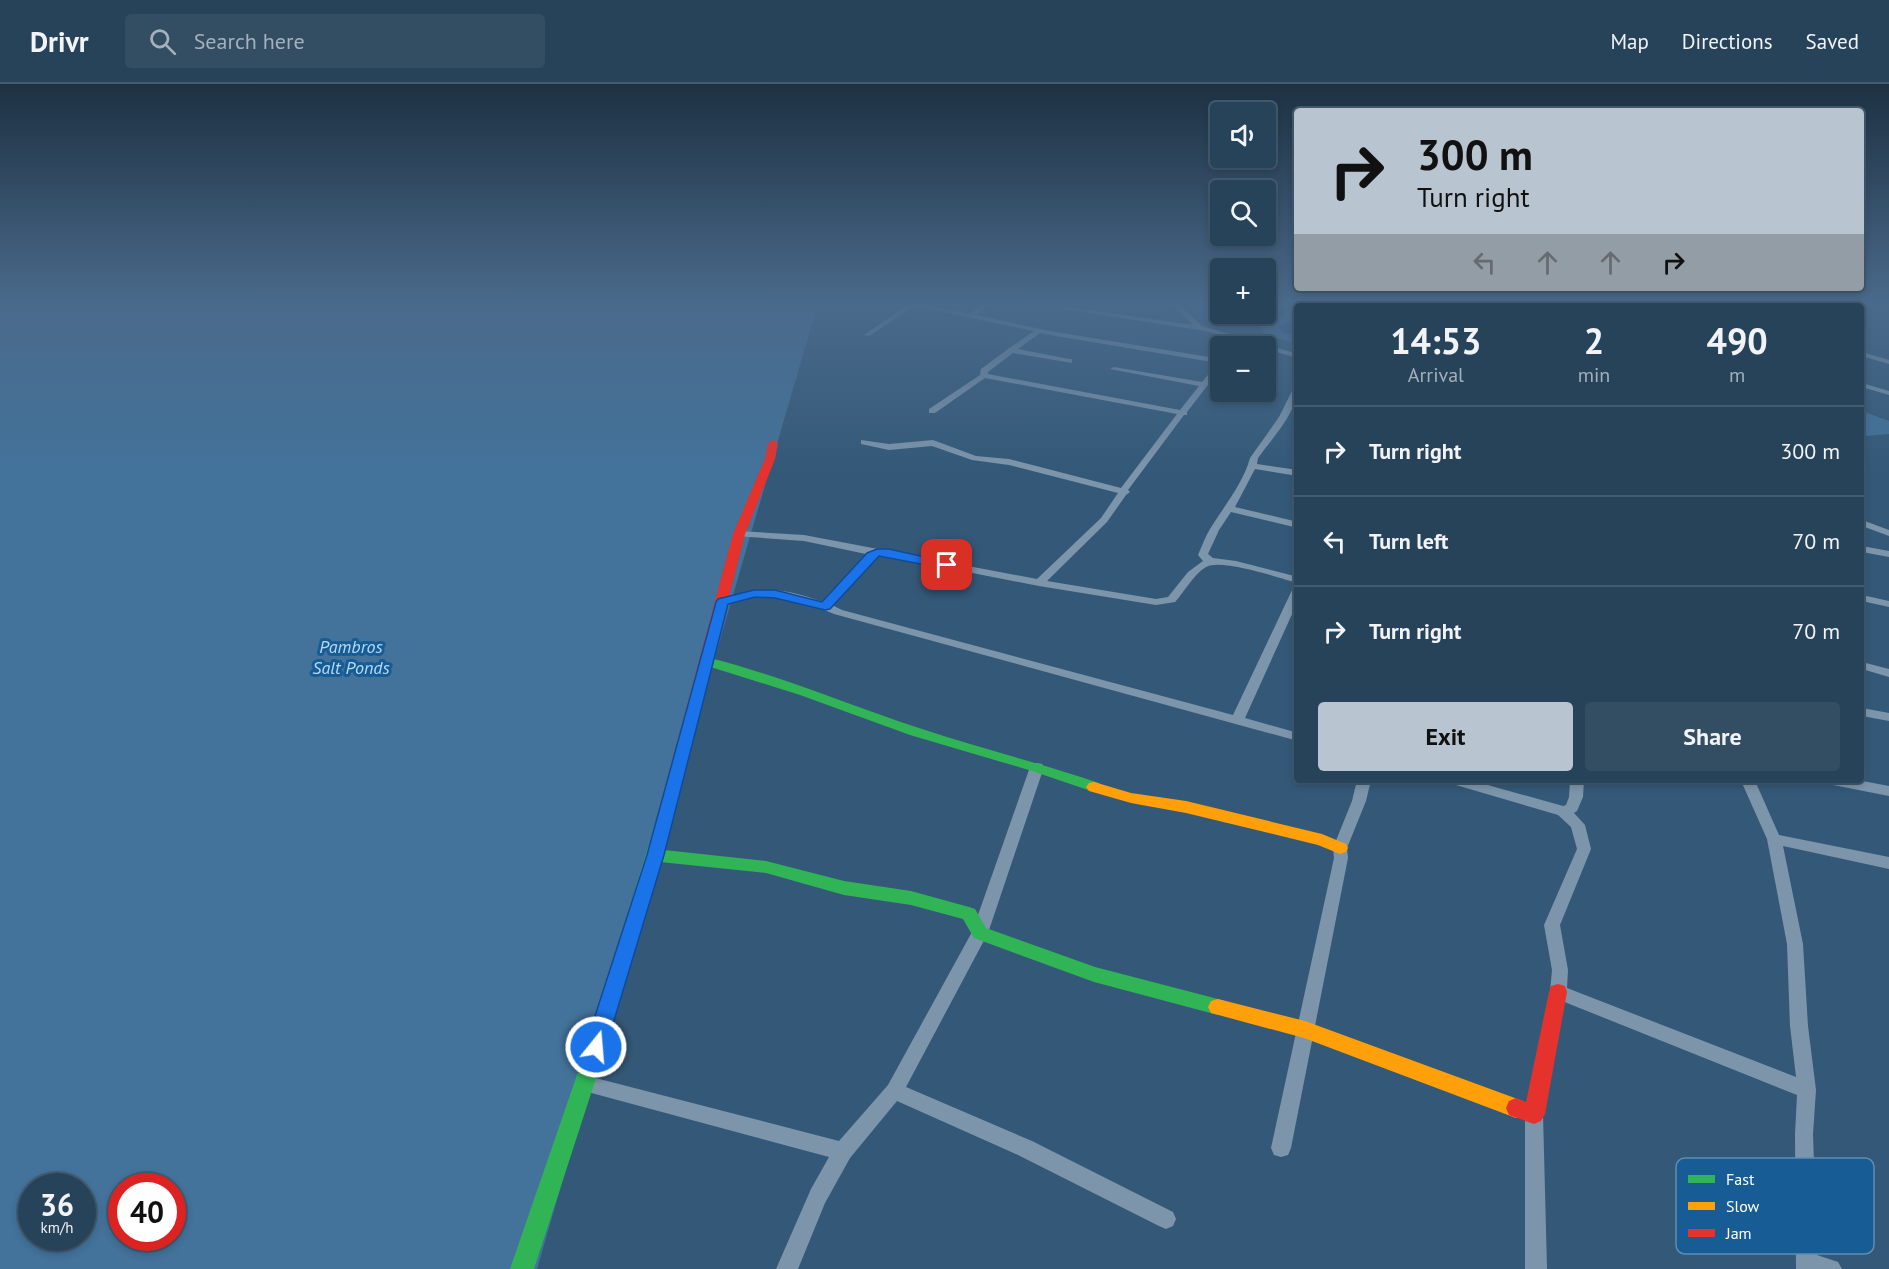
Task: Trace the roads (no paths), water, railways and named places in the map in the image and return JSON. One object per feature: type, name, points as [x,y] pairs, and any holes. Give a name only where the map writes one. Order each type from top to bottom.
[{"type":"street","points":[[984,376],[984,371],[1000,358]]},
{"type":"street","points":[[1055,358],[1069,361]]},
{"type":"street","points":[[1114,369],[1205,385]]},
{"type":"street","points":[[932,411],[984,376],[1184,413]]},
{"type":"street","points":[[1039,583],[1104,519],[1125,492],[1138,469],[1210,378]]},
{"type":"street","points":[[1864,386],[1889,393]]},
{"type":"street","points":[[1210,561],[1203,555],[1214,530],[1229,509],[1254,458],[1283,417],[1294,396]]},
{"type":"street","points":[[864,442],[889,447],[933,443],[975,458],[1010,462],[1125,492]]},
{"type":"street","points":[[522,1269],[584,1083],[655,855],[739,534],[770,459],[773,443]]},
{"type":"street","points":[[1252,466],[1294,472]]},
{"type":"street","points":[[1229,509],[1294,524]]},
{"type":"street","points":[[1864,525],[1889,533]]},
{"type":"street","points":[[739,534],[804,538],[1039,583],[1163,602],[1171,600],[1200,567],[1210,561],[1294,579]]},
{"type":"street","points":[[1864,549],[1889,554]]},
{"type":"street","points":[[825,606],[872,555],[877,553]]},
{"type":"street","points":[[722,602],[754,593],[775,594],[1294,736]]},
{"type":"street","points":[[1237,721],[1294,597]]},
{"type":"street","points":[[1864,598],[1889,604]]},
{"type":"street","points":[[706,661],[805,692],[915,732],[1037,767],[1131,798],[1186,807],[1322,840],[1340,848]]},
{"type":"street","points":[[1864,667],[1889,673]]},
{"type":"street","points":[[1864,712],[1889,717]]},
{"type":"street","points":[[787,1269],[818,1196],[843,1151],[894,1091],[980,933],[1037,767]]},
{"type":"street","points":[[1281,1148],[1341,858],[1340,848],[1359,801],[1363,783]]},
{"type":"street","points":[[1464,783],[1563,812],[1578,825],[1584,849],[1552,925],[1560,970],[1558,992],[1534,1114],[1536,1269]]},
{"type":"street","points":[[1563,812],[1572,808],[1576,797],[1577,783]]},
{"type":"street","points":[[1749,783],[1774,839],[1795,944],[1799,1026],[1807,1090],[1805,1158]]},
{"type":"street","points":[[1848,783],[1889,791]]},
{"type":"street","points":[[1774,839],[1889,863]]},
{"type":"street","points":[[655,855],[765,867],[844,888],[941,905],[969,914],[980,933],[1094,974],[1305,1030],[1534,1114]]},
{"type":"street","points":[[1558,992],[1807,1090]]},
{"type":"street","points":[[584,1083],[843,1151]]},
{"type":"street","points":[[894,1091],[1025,1148],[1166,1219]]},
{"type":"street","points":[[1807,1266],[1831,1269]]},
{"type":"water","name":"Pambros Salt Ponds","points":[[0,358],[802,358],[537,1269],[0,1269]]},
{"type":"water","points":[[1864,412],[1889,421],[1889,434],[1864,436]]}]
